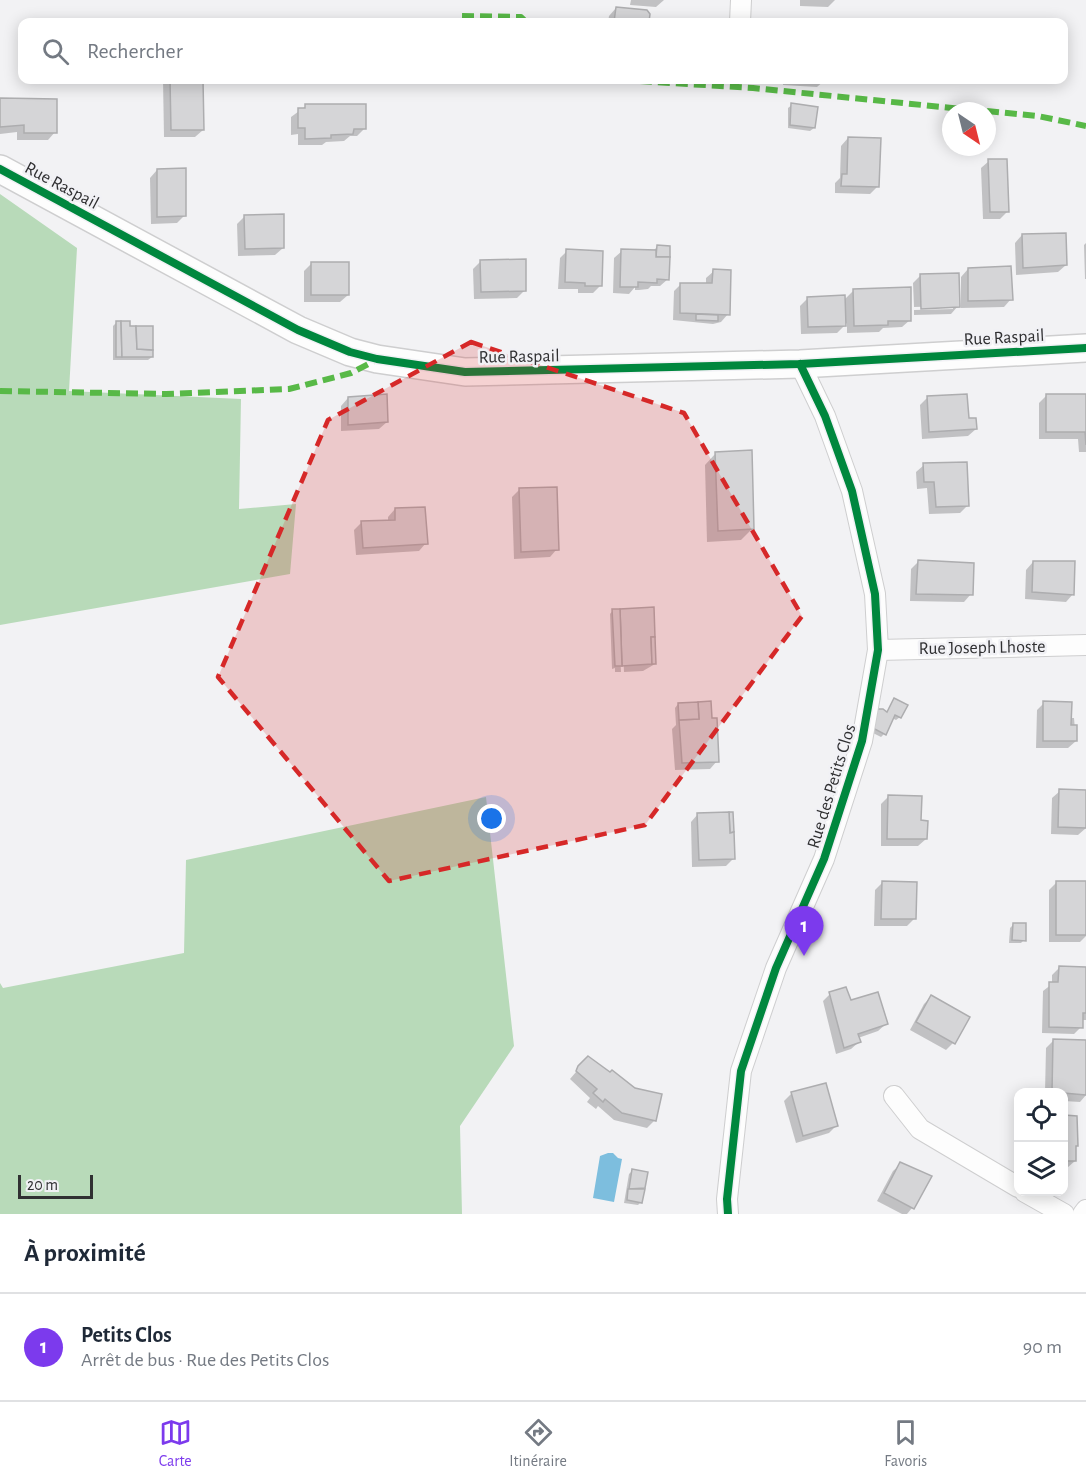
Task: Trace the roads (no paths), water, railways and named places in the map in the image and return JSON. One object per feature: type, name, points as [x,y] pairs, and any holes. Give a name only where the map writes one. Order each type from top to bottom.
[{"type":"street","points":[[740,18],[741,0]]},
{"type":"street","name":"Rue Raspail","points":[[0,169],[298,330],[350,352],[377,359],[465,372],[800,364],[1086,348]]},
{"type":"street","name":"Rue des Petits Clos","points":[[728,1214],[727,1199],[741,1071],[776,968],[828,849],[862,741],[878,650],[875,594],[852,491],[825,416],[800,364]]},
{"type":"street","name":"Rue Joseph Lhoste","points":[[878,650],[1086,645]]},
{"type":"street","points":[[894,1096],[920,1129],[1014,1185]]},
{"type":"street","points":[[1033,1196],[1064,1214]]},
{"type":"street","points":[[1083,1214],[1086,1210]]},
{"type":"water","points":[[613,1153],[622,1159],[614,1202],[593,1198],[600,1156]]},
{"type":"place","name":"Petits Clos","points":[[804,956]]}]
